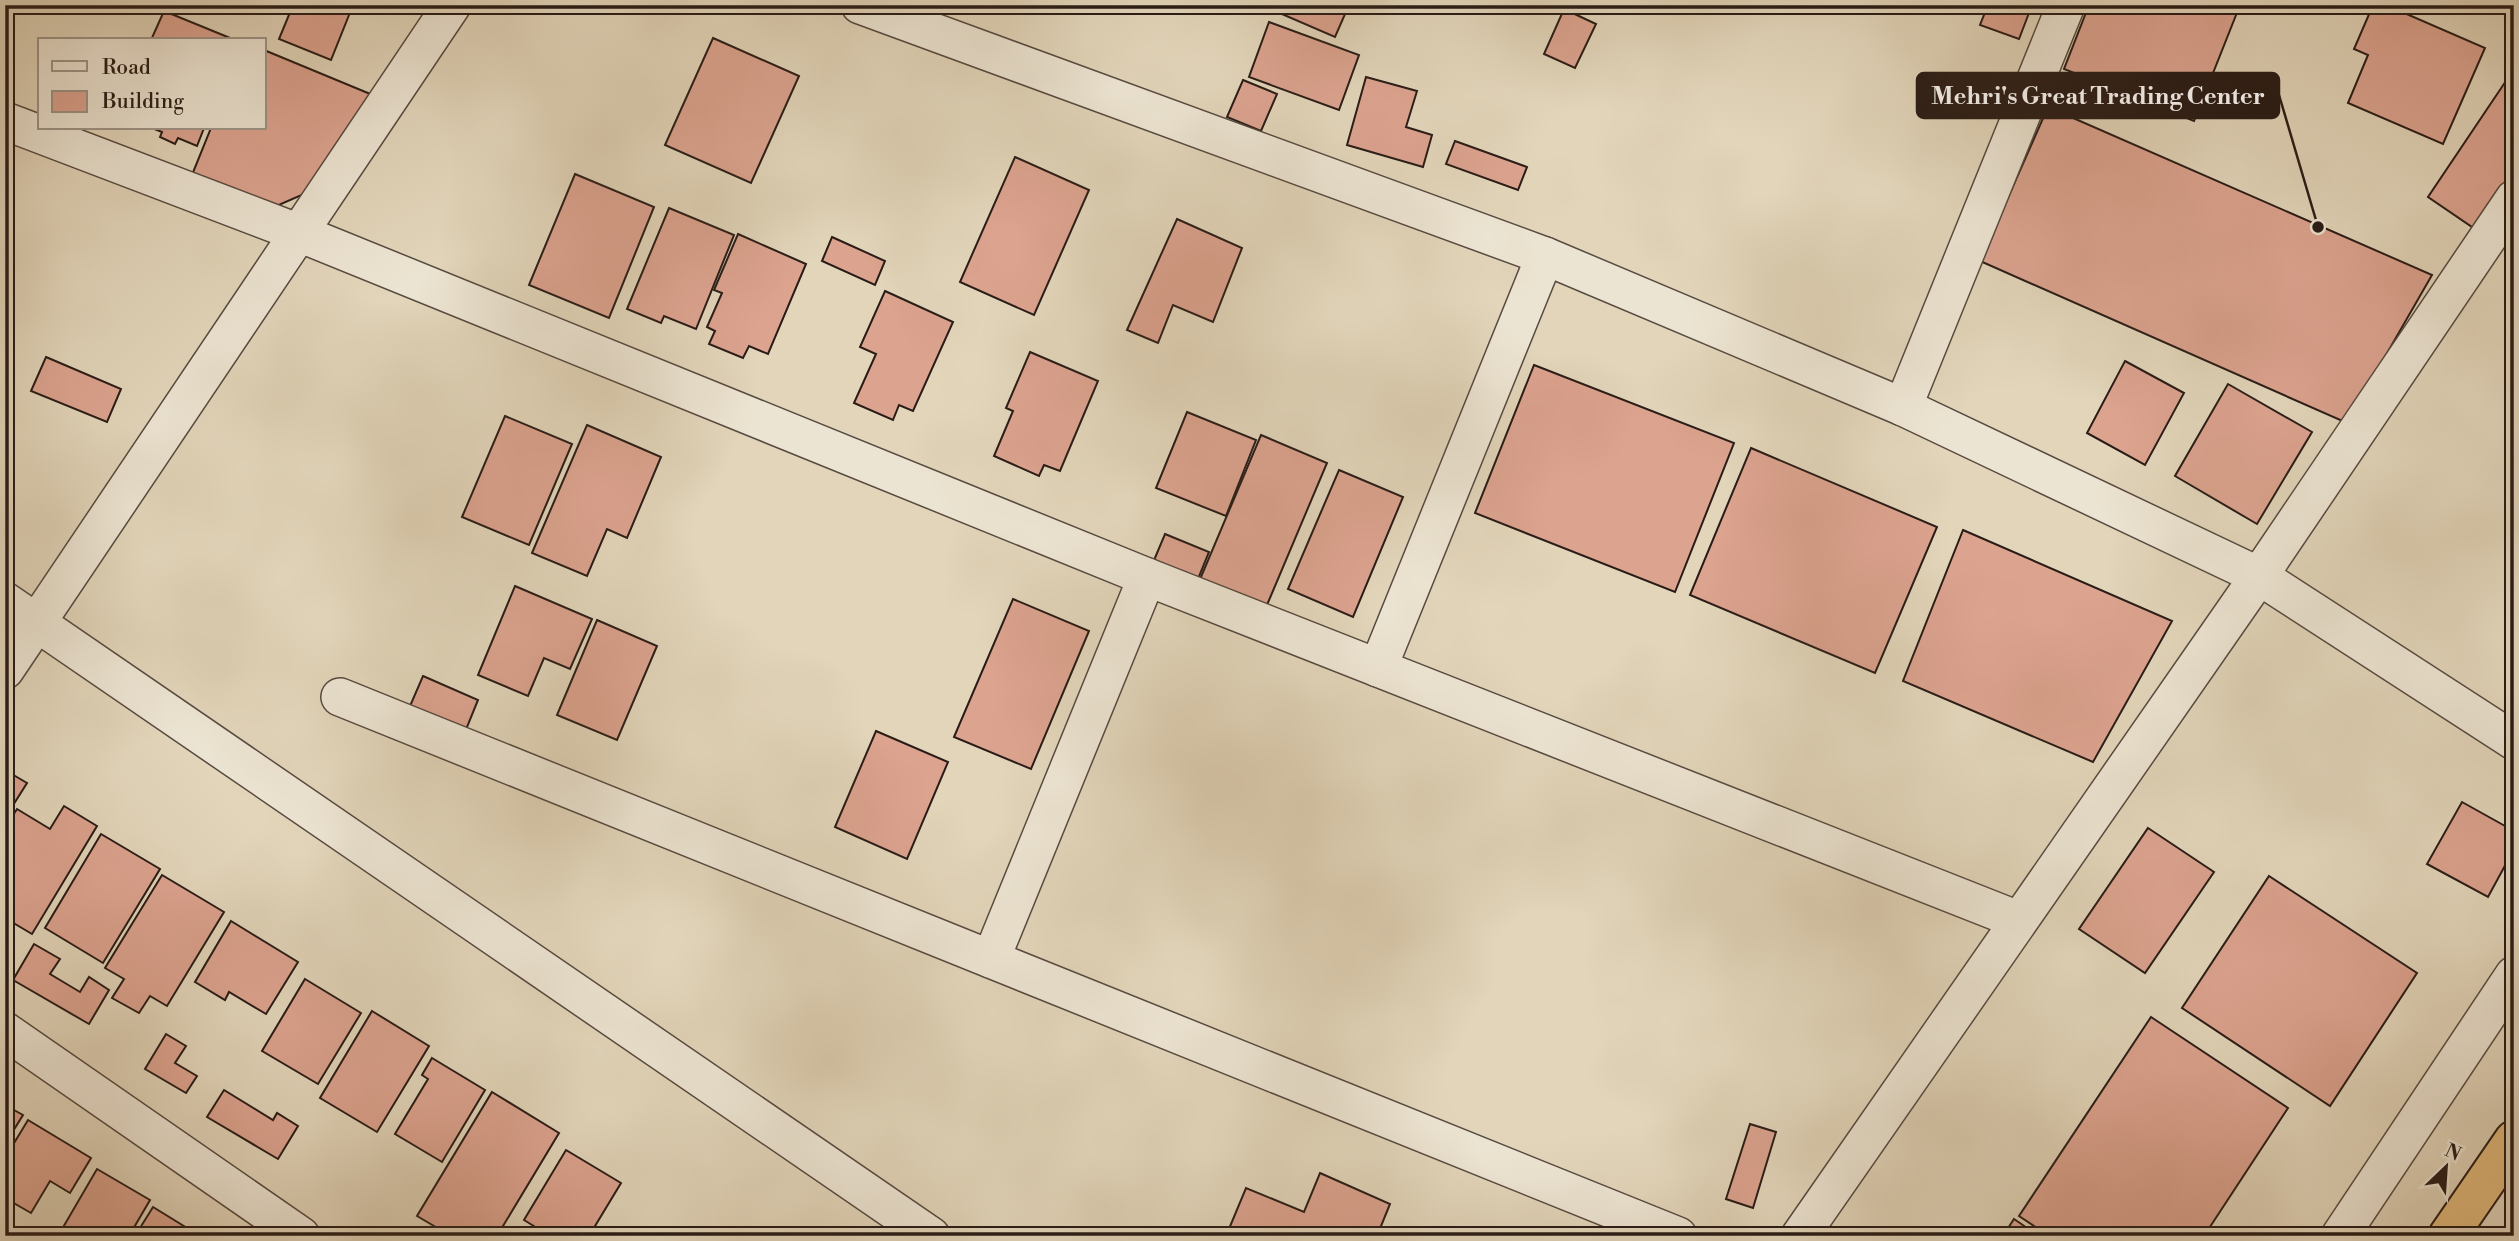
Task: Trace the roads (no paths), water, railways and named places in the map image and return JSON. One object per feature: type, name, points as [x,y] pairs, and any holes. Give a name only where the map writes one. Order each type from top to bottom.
[{"type":"highway","points":[[2448,1236],[2514,1140]]},
{"type":"street","points":[[5,670],[452,5]]},
{"type":"street","points":[[860,5],[1545,256],[1903,407],[2259,576],[2514,741]]},
{"type":"street","points":[[1903,407],[2066,5]]},
{"type":"street","points":[[5,121],[299,233],[1147,577],[2018,920]]},
{"type":"street","points":[[1800,1236],[2259,576],[2514,199]]},
{"type":"street","points":[[1378,668],[1545,256]]},
{"type":"street","points":[[991,959],[1147,577]]},
{"type":"street","points":[[5,601],[931,1236]]},
{"type":"street","points":[[340,697],[1678,1236]]},
{"type":"street","points":[[2340,1236],[2514,975]]},
{"type":"street","points":[[5,1031],[301,1236]]},
{"type":"place","name":"Mehri's Great Trading Center","points":[[2318,227]]}]
